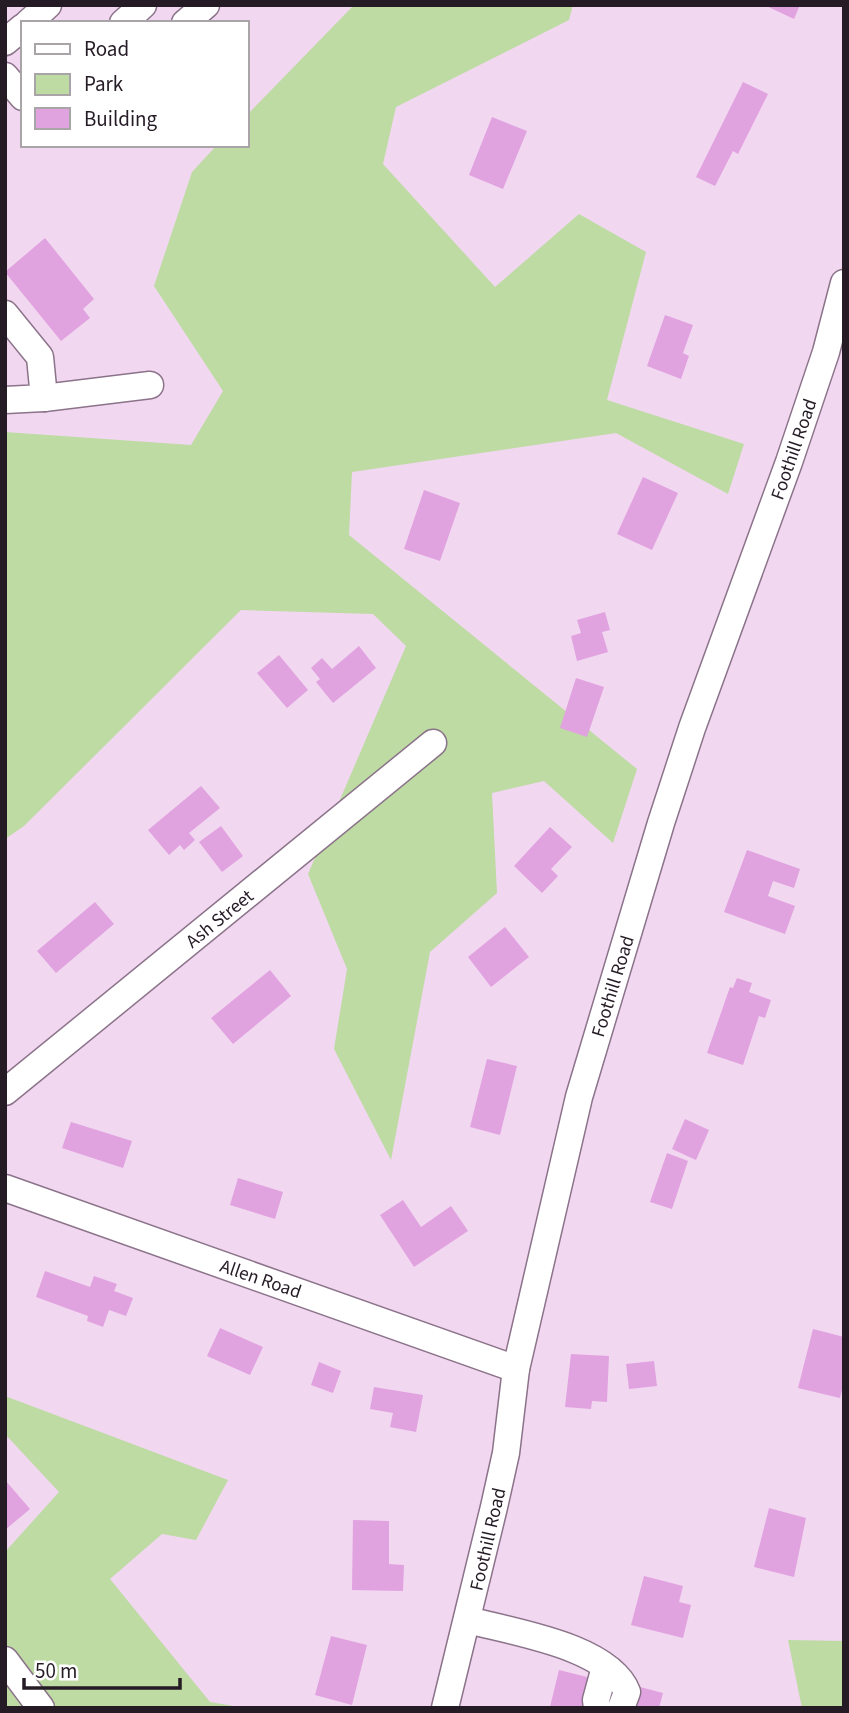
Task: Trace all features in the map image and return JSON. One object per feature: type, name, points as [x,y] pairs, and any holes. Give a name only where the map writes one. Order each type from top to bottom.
[{"type":"street","points":[[29,21],[48,5]]},
{"type":"street","points":[[125,21],[143,5]]},
{"type":"street","points":[[187,21],[206,5]]},
{"type":"street","points":[[5,42],[21,29]]},
{"type":"street","points":[[5,76],[21,95]]},
{"type":"street","name":"Foothill Road","points":[[445,1708],[506,1453],[516,1369],[579,1097],[661,822],[797,438],[826,352],[844,283]]},
{"type":"street","points":[[5,314],[40,357],[44,398]]},
{"type":"street","points":[[5,400],[150,385]]},
{"type":"street","name":"Ash Street","points":[[5,1092],[433,743]]},
{"type":"street","name":"Allen Road","points":[[5,1188],[516,1369]]},
{"type":"street","points":[[468,1620],[580,1651],[622,1680],[627,1692],[621,1708]]},
{"type":"street","points":[[5,1660],[41,1708]]},
{"type":"street","points":[[597,1708],[596,1700],[605,1667]]},
{"type":"green space","points":[[354,5],[573,5],[569,20],[396,107],[383,164],[495,287],[579,214],[646,252],[607,400],[744,444],[728,494],[616,433],[352,472],[349,535],[637,769],[613,843],[544,781],[492,793],[497,893],[430,952],[391,1160],[334,1049],[347,969],[308,874],[406,646],[373,614],[241,610],[24,826],[5,839],[5,432],[191,445],[223,391],[154,286],[192,172],[215,147],[248,147],[248,114]]},
{"type":"green space","points":[[5,1396],[228,1480],[196,1540],[162,1534],[110,1579],[210,1702],[245,1708],[5,1708],[5,1552],[59,1492],[5,1434]]},
{"type":"green space","points":[[788,1640],[844,1641],[844,1708],[802,1708]]},
{"type":"building","points":[[764,5],[800,5],[794,19]]},
{"type":"building","points":[[743,82],[768,94],[738,154],[733,151],[715,186],[696,177]]},
{"type":"building","points":[[492,117],[527,131],[503,189],[469,175]]},
{"type":"building","points":[[45,238],[94,299],[83,309],[90,318],[61,341],[5,272]]},
{"type":"building","points":[[665,315],[693,325],[683,353],[689,356],[681,379],[647,366]]},
{"type":"building","points":[[643,477],[678,493],[652,550],[617,534]]},
{"type":"building","points":[[424,490],[460,503],[440,561],[404,549]]},
{"type":"building","points":[[605,612],[610,630],[602,632],[608,652],[577,661],[571,636],[581,633],[577,620]]},
{"type":"building","points":[[359,646],[376,668],[333,703],[316,682],[320,679],[311,668],[322,658],[332,669]]},
{"type":"building","points":[[279,655],[308,690],[287,708],[257,673]]},
{"type":"building","points":[[576,678],[604,687],[587,737],[560,728]]},
{"type":"building","points":[[201,786],[220,808],[189,833],[195,840],[184,850],[180,845],[169,855],[148,830]]},
{"type":"building","points":[[221,826],[243,856],[222,872],[199,842]]},
{"type":"building","points":[[550,827],[572,847],[551,869],[558,876],[542,893],[514,866]]},
{"type":"building","points":[[747,850],[800,869],[794,888],[773,881],[768,896],[795,906],[785,934],[724,912]]},
{"type":"building","points":[[95,902],[114,924],[56,973],[37,951]]},
{"type":"building","points":[[505,927],[529,957],[491,987],[468,957]]},
{"type":"building","points":[[270,970],[291,996],[233,1044],[211,1018]]},
{"type":"building","points":[[737,978],[752,983],[749,992],[771,1000],[765,1018],[759,1016],[743,1065],[707,1053],[730,987],[733,988]]},
{"type":"building","points":[[487,1059],[517,1066],[500,1135],[470,1127]]},
{"type":"building","points":[[685,1119],[709,1130],[696,1160],[672,1149]]},
{"type":"building","points":[[71,1122],[132,1141],[123,1168],[62,1148]]},
{"type":"building","points":[[667,1153],[688,1161],[672,1209],[650,1202]]},
{"type":"building","points":[[238,1178],[283,1192],[275,1219],[230,1205]]},
{"type":"building","points":[[403,1200],[421,1227],[451,1206],[468,1231],[414,1267],[380,1215]]},
{"type":"building","points":[[45,1271],[90,1287],[94,1276],[117,1284],[114,1291],[133,1298],[126,1316],[109,1310],[103,1327],[87,1321],[88,1316],[36,1297]]},
{"type":"building","points":[[220,1328],[263,1347],[250,1375],[207,1356]]},
{"type":"building","points":[[813,1329],[844,1337],[844,1381],[840,1398],[798,1388]]},
{"type":"building","points":[[571,1354],[609,1356],[607,1402],[592,1401],[591,1409],[565,1407]]},
{"type":"building","points":[[654,1361],[657,1386],[629,1389],[626,1364]]},
{"type":"building","points":[[319,1362],[341,1371],[333,1393],[311,1385]]},
{"type":"building","points":[[374,1387],[423,1395],[416,1432],[390,1427],[393,1413],[370,1409]]},
{"type":"building","points":[[5,1480],[30,1509],[5,1530]]},
{"type":"building","points":[[769,1508],[806,1518],[794,1577],[754,1567]]},
{"type":"building","points":[[353,1520],[389,1521],[389,1564],[404,1565],[403,1591],[352,1590]]},
{"type":"building","points":[[644,1576],[683,1586],[679,1602],[691,1605],[683,1638],[631,1625]]},
{"type":"building","points":[[331,1636],[367,1645],[352,1705],[315,1695]]},
{"type":"building","points":[[559,1670],[591,1678],[584,1708],[550,1707]]},
{"type":"building","points":[[640,1687],[663,1693],[659,1708],[635,1708]]}]
